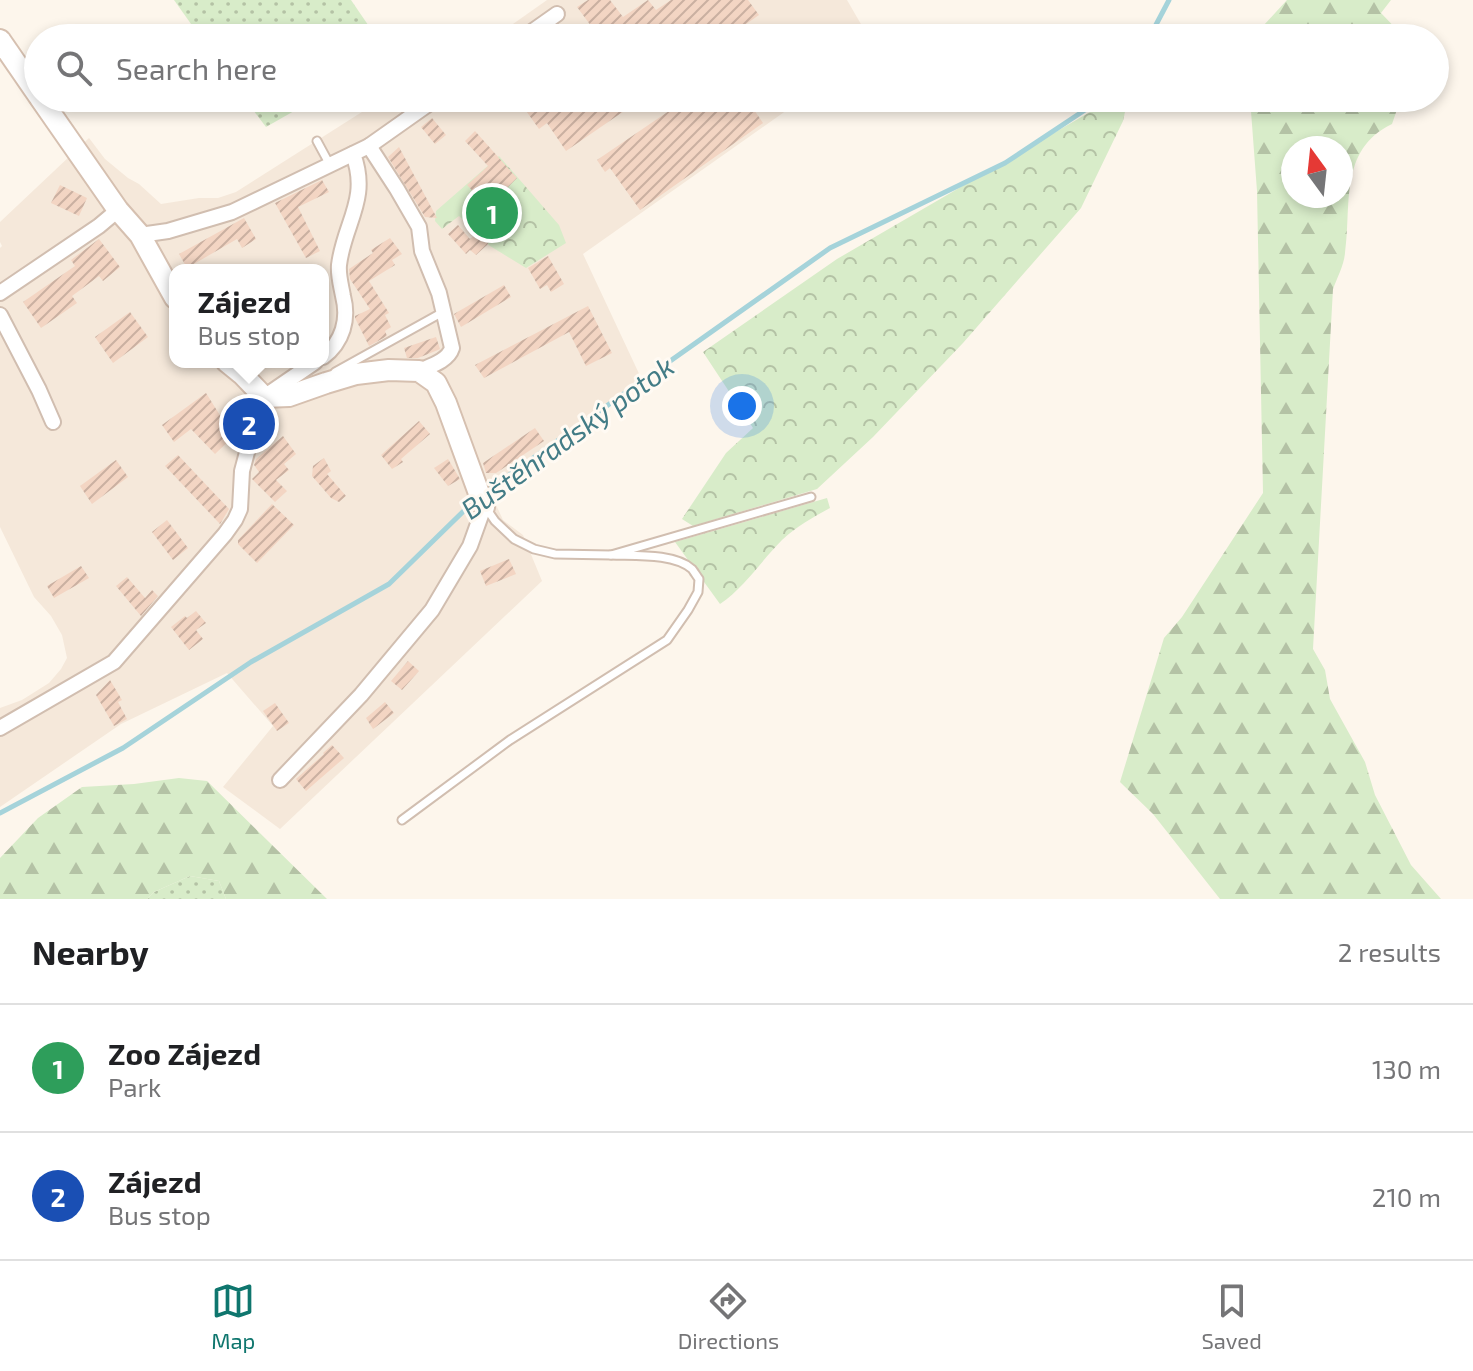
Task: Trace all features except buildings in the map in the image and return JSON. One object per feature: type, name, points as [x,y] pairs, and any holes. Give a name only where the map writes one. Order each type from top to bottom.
[{"type":"street","points":[[543,24],[557,14]]},
{"type":"street","points":[[0,40],[24,74]]},
{"type":"street","points":[[50,112],[118,210],[140,235],[169,287]]},
{"type":"street","points":[[140,235],[168,231],[232,212],[369,146],[417,112]]},
{"type":"street","points":[[234,368],[264,397],[289,396],[356,374],[389,370],[419,371],[448,357],[451,352],[444,312],[424,261],[419,227],[369,146]]},
{"type":"street","points":[[329,351],[339,342],[347,313],[338,272],[359,196],[353,154]]},
{"type":"street","points":[[0,293],[118,210]]},
{"type":"street","points":[[0,315],[53,422]]},
{"type":"street","points":[[0,728],[114,662],[225,534],[240,509],[242,471],[264,397],[306,368]]},
{"type":"street","points":[[280,780],[361,695],[432,610],[470,546],[482,497],[436,383],[419,371]]},
{"type":"lane","points":[[317,141],[330,165]]},
{"type":"lane","points":[[326,383],[331,374],[444,312]]},
{"type":"lane","points":[[402,820],[510,740],[667,640],[698,592],[699,579],[693,569],[679,561],[555,554],[534,549],[514,539],[495,521],[482,497]]},
{"type":"lane","points":[[611,555],[811,497]]},
{"type":"shaded area","points":[[547,0],[847,0],[861,24],[513,24]]},
{"type":"shaded area","points":[[362,112],[784,112],[583,254],[642,380],[500,481],[503,489],[492,496],[503,520],[523,535],[542,581],[280,829],[223,787],[273,726],[227,673],[121,724],[0,807],[0,708],[22,700],[49,683],[67,658],[62,635],[51,616],[34,597],[0,527],[0,222],[89,138],[105,159],[161,204],[218,198],[236,192]]},
{"type":"green space","points":[[174,0],[351,0],[367,24],[191,24]]},
{"type":"green space","points":[[1287,0],[1391,0],[1381,13],[1392,24],[1265,24]]},
{"type":"green space","points":[[255,112],[292,112],[266,127]]},
{"type":"green space","points":[[1090,112],[1125,112],[1081,208],[963,343],[873,437],[817,489],[693,526],[682,519],[726,453],[753,428],[703,352],[837,259]]},
{"type":"green space","points":[[1251,112],[1396,112],[1392,124],[1375,135],[1363,149],[1353,172],[1353,136],[1281,136],[1281,208],[1348,208],[1344,258],[1333,289],[1313,649],[1325,670],[1330,699],[1365,762],[1375,795],[1411,865],[1441,899],[1220,899],[1153,814],[1120,782],[1164,638],[1182,617],[1263,493],[1257,191]]},
{"type":"green space","points":[[499,156],[559,225],[566,243],[526,268],[490,246],[459,216],[442,229],[435,221],[436,211]]},
{"type":"green space","points":[[827,498],[830,508],[787,535],[737,590],[720,604],[675,542]]},
{"type":"green space","points":[[179,778],[207,781],[327,899],[226,899],[219,881],[190,876],[154,892],[147,899],[0,899],[0,858],[38,818],[82,787]]},
{"type":"green space","points":[[190,876],[219,881],[226,899],[147,899],[154,892]]},
{"type":"waterway","name":"Buštěhradský potok","points":[[1156,24],[1169,0]]},
{"type":"waterway","name":"Buštěhradský potok","points":[[485,492],[830,248],[1005,163],[1082,112]]},
{"type":"waterway","name":"Buštěhradský potok","points":[[0,813],[123,748],[251,662],[389,584],[477,498]]},
{"type":"place","name":"Zoo Zájezd","points":[[492,213]]},
{"type":"place","name":"Zájezd","points":[[249,424]]}]
